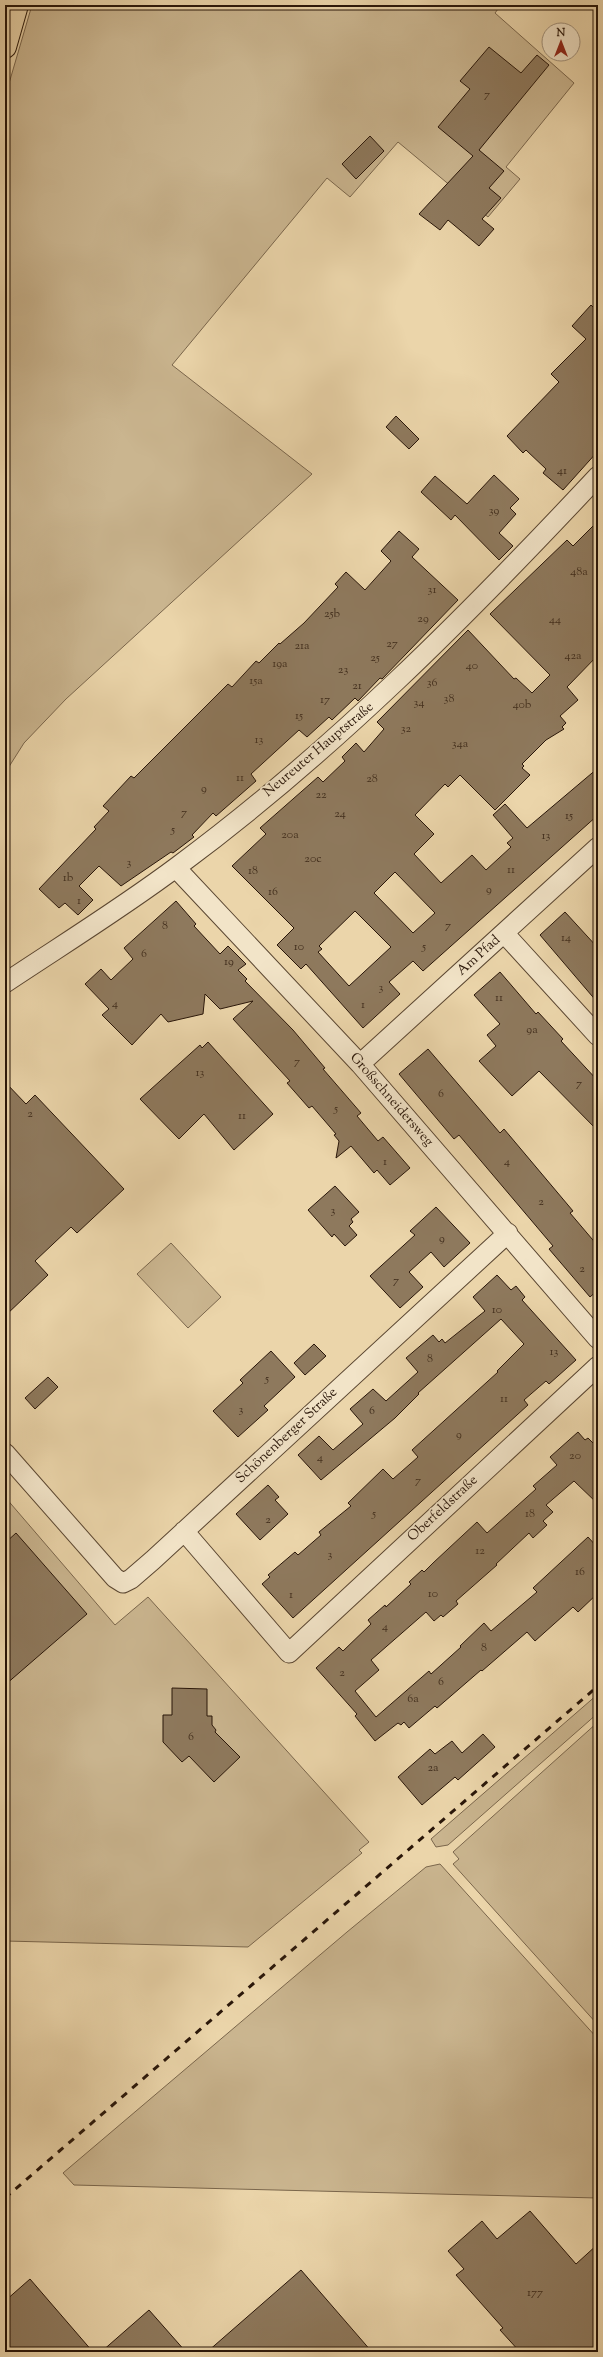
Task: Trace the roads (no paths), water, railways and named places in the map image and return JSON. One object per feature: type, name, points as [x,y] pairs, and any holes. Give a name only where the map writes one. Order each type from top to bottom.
[{"type":"highway","points":[[5,46],[17,5]]},
{"type":"street","name":"Neureuter Hauptstraße","points":[[5,983],[176,868],[314,756],[384,695],[598,476]]},
{"type":"street","name":"Am Pfad","points":[[360,1064],[598,847]]},
{"type":"street","name":"Großschneidersweg","points":[[176,868],[360,1064],[508,1233],[598,1339]]},
{"type":"street","points":[[504,933],[598,1036]]},
{"type":"street","name":"Schönenberger Straße","points":[[5,1452],[115,1578],[123,1583],[131,1579],[184,1531],[508,1233]]},
{"type":"street","name":"Oberfeldstraße","points":[[184,1531],[289,1653],[598,1366]]},
{"type":"railway","points":[[5,2198],[598,1686]]}]
